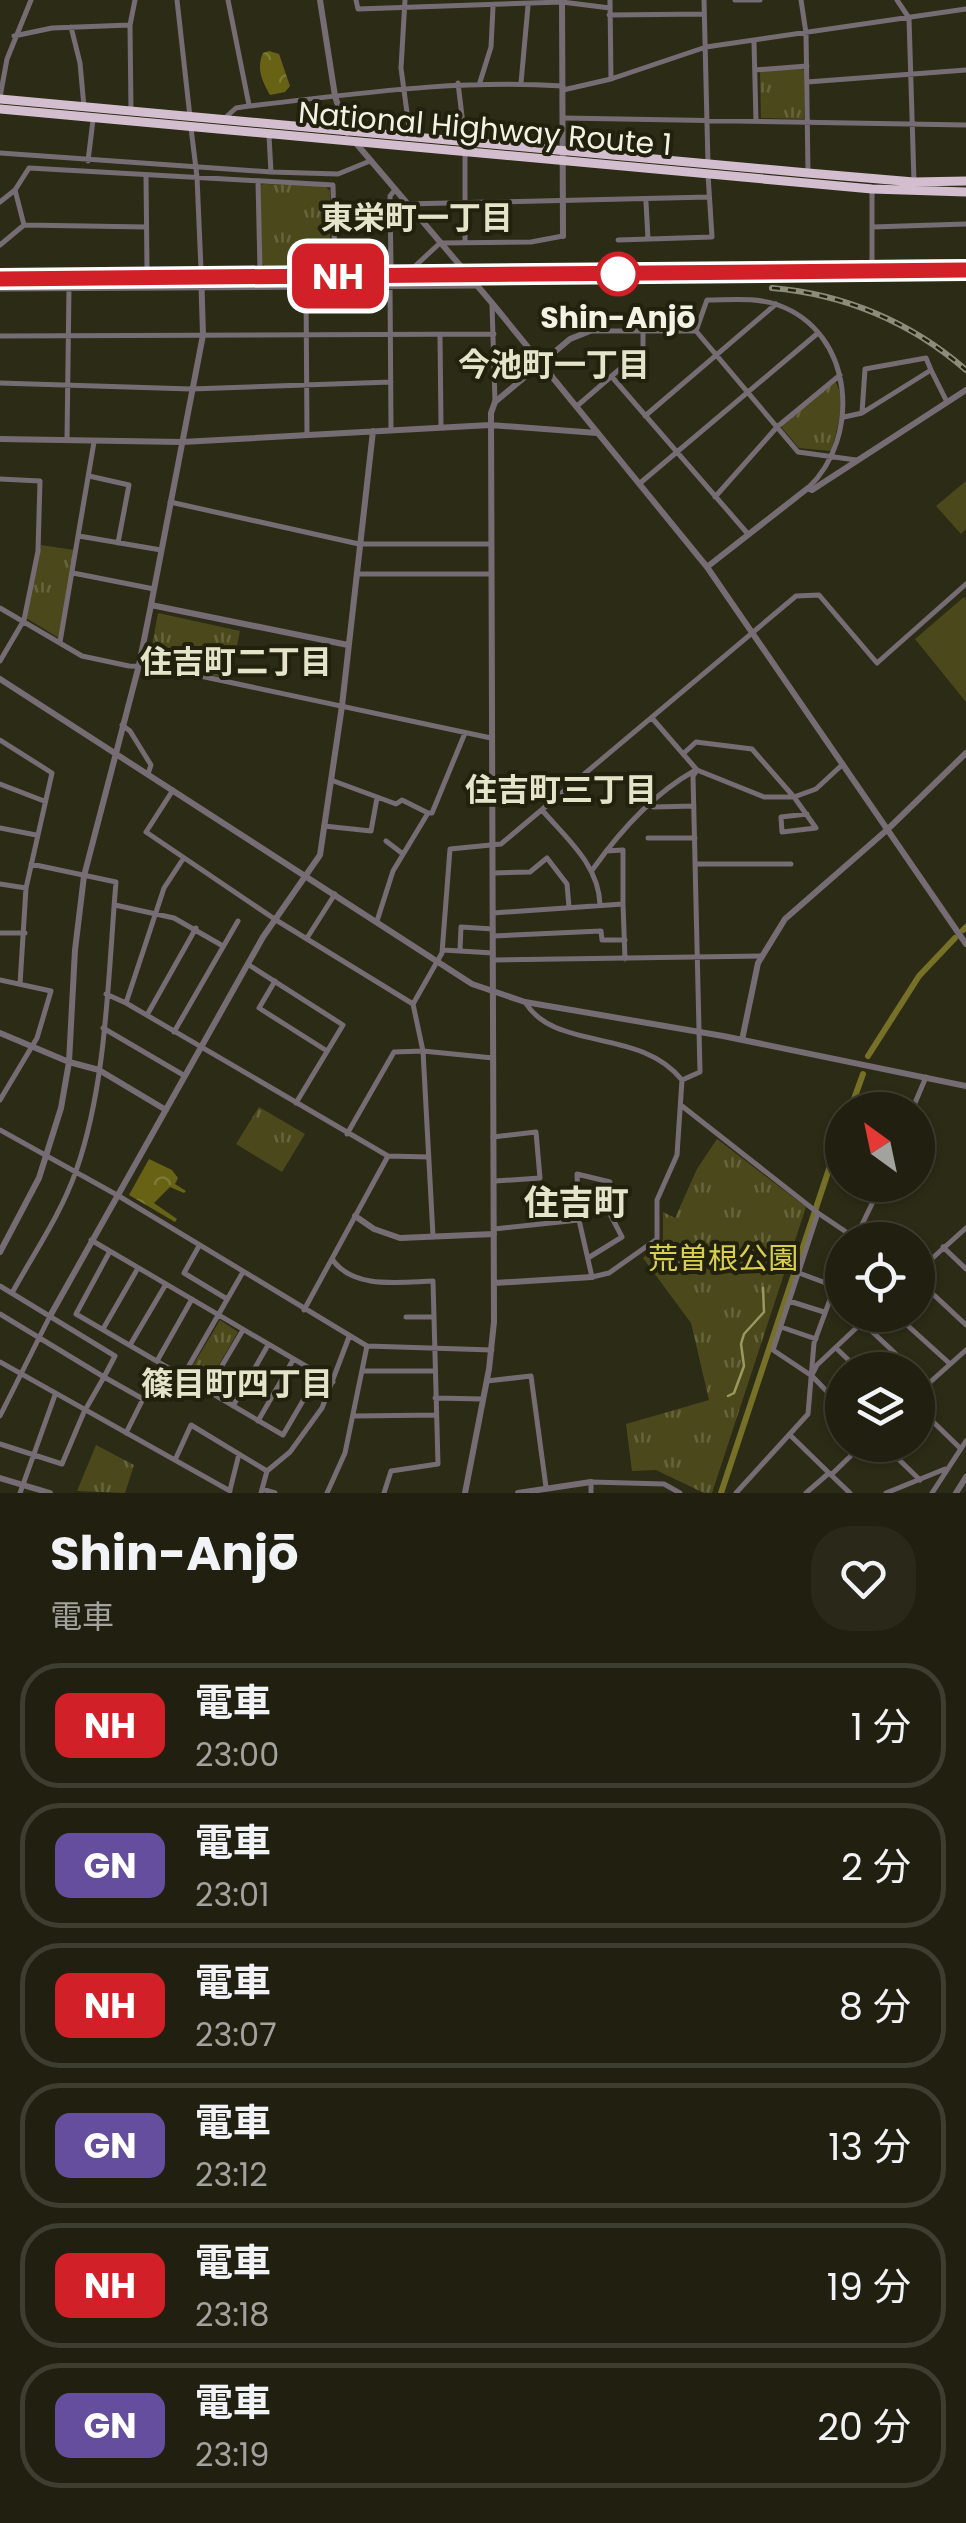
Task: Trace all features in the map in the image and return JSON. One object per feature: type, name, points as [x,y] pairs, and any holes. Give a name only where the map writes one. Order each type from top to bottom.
[{"type":"highway","name":"National Highway Route 1","points":[[0,98],[564,150],[872,189],[966,192]]},
{"type":"highway","name":"National Highway Route 1","points":[[0,109],[564,162],[966,182]]},
{"type":"street","points":[[0,98],[4,60],[31,0]]},
{"type":"street","points":[[131,111],[130,25],[135,0]]},
{"type":"street","points":[[0,1252],[32,1195],[56,1132],[69,1062],[84,876],[139,665],[202,335],[197,177],[177,0]]},
{"type":"street","points":[[228,0],[249,106]]},
{"type":"street","points":[[320,0],[335,96],[345,130],[707,567],[966,944]]},
{"type":"street","points":[[356,0],[358,9],[404,4],[528,6],[562,1],[704,14]]},
{"type":"street","points":[[618,240],[712,237],[704,0]]},
{"type":"street","points":[[736,0],[760,0]]},
{"type":"street","points":[[801,0],[808,82],[808,174]]},
{"type":"street","points":[[897,0],[908,18],[914,182]]},
{"type":"street","points":[[0,272],[414,268],[440,243],[530,242],[563,236],[562,1]]},
{"type":"street","points":[[404,4],[402,86],[410,135]]},
{"type":"street","points":[[480,82],[498,4]]},
{"type":"street","points":[[520,83],[528,6]]},
{"type":"street","points":[[610,8],[611,79]]},
{"type":"street","points":[[224,118],[236,108],[402,86],[480,82],[563,88],[611,79],[706,47],[966,9]]},
{"type":"street","points":[[14,36],[52,28],[130,25]]},
{"type":"street","points":[[71,27],[84,107]]},
{"type":"street","points":[[754,42],[756,121]]},
{"type":"street","points":[[755,70],[806,66]]},
{"type":"street","points":[[808,82],[966,70]]},
{"type":"street","points":[[458,83],[465,141]]},
{"type":"street","points":[[264,104],[266,122]]},
{"type":"street","points":[[563,118],[966,125]]},
{"type":"street","points":[[88,161],[93,120]]},
{"type":"street","points":[[269,135],[271,172]]},
{"type":"street","points":[[465,152],[465,242]]},
{"type":"street","points":[[0,153],[338,174],[370,161]]},
{"type":"street","points":[[0,202],[15,190],[29,168],[333,185],[335,269]]},
{"type":"street","points":[[146,174],[148,270]]},
{"type":"street","points":[[258,180],[260,269]]},
{"type":"street","points":[[872,189],[872,264],[966,262]]},
{"type":"street","points":[[15,190],[24,225]]},
{"type":"street","points":[[391,268],[390,196],[394,191]]},
{"type":"street","points":[[390,216],[406,204],[709,198]]},
{"type":"street","points":[[646,200],[648,239]]},
{"type":"street","points":[[872,226],[966,224]]},
{"type":"street","points":[[0,245],[24,225],[146,227]]},
{"type":"street","points":[[390,286],[391,430]]},
{"type":"street","points":[[0,289],[477,286]]},
{"type":"street","points":[[306,287],[307,435]]},
{"type":"street","points":[[67,442],[68,288]]},
{"type":"street","points":[[696,330],[707,300],[776,304],[798,315],[832,354],[840,376],[844,417],[832,457],[808,488],[707,567]]},
{"type":"street","points":[[465,1493],[492,1350],[494,1283],[492,303]]},
{"type":"street","points":[[645,416],[776,304]]},
{"type":"street","points":[[495,402],[570,339],[590,331],[696,330]]},
{"type":"street","points":[[696,330],[798,452],[856,460]]},
{"type":"street","points":[[577,406],[643,349],[643,331]]},
{"type":"street","points":[[440,334],[441,427]]},
{"type":"street","points":[[0,336],[494,334]]},
{"type":"street","points":[[639,484],[818,334]]},
{"type":"street","points":[[862,413],[865,369],[926,358],[947,402]]},
{"type":"street","points":[[844,417],[862,413],[931,370]]},
{"type":"street","points":[[715,497],[777,427],[840,376]]},
{"type":"street","points":[[612,377],[748,534]]},
{"type":"street","points":[[0,384],[192,389],[391,382]]},
{"type":"street","points":[[808,488],[812,490],[966,390]]},
{"type":"street","points":[[0,439],[182,442],[490,426],[597,432]]},
{"type":"street","points":[[0,1416],[91,1240],[200,1048],[276,920],[320,855],[374,431]]},
{"type":"street","points":[[60,642],[94,442]]},
{"type":"street","points":[[89,476],[129,485],[118,543]]},
{"type":"street","points":[[0,480],[40,481],[38,550],[24,620],[0,661]]},
{"type":"street","points":[[170,502],[360,544],[490,544]]},
{"type":"street","points":[[79,536],[160,550]]},
{"type":"street","points":[[72,573],[154,589]]},
{"type":"street","points":[[357,574],[490,574]]},
{"type":"street","points":[[432,1236],[423,1051],[413,1004],[442,950],[450,849],[501,844],[796,596],[819,595],[876,662],[965,586]]},
{"type":"street","points":[[152,605],[348,646]]},
{"type":"street","points":[[0,608],[82,656],[491,738]]},
{"type":"street","points":[[0,679],[472,984],[526,1002],[742,1040],[966,1086]]},
{"type":"street","points":[[652,718],[697,770],[764,797],[794,797],[816,788],[843,764]]},
{"type":"street","points":[[122,726],[130,731],[151,765],[148,774]]},
{"type":"street","points":[[377,921],[393,871],[428,813],[432,813],[465,732]]},
{"type":"street","points":[[0,740],[52,773],[26,888],[20,984]]},
{"type":"street","points":[[683,754],[696,742],[752,750],[794,797],[816,828],[782,832],[781,817],[806,814]]},
{"type":"street","points":[[742,1040],[753,980],[762,956],[794,908],[888,830],[966,753]]},
{"type":"street","points":[[592,869],[659,793],[697,770]]},
{"type":"street","points":[[682,1080],[700,1072],[693,776],[697,770]]},
{"type":"street","points":[[331,780],[396,804],[402,800],[428,813]]},
{"type":"street","points":[[0,784],[44,801]]},
{"type":"street","points":[[174,790],[146,832],[276,920],[413,1004]]},
{"type":"street","points":[[324,826],[371,832],[377,798]]},
{"type":"street","points":[[649,804],[694,806]]},
{"type":"street","points":[[542,810],[592,869],[600,884],[600,905]]},
{"type":"street","points":[[0,828],[36,836]]},
{"type":"street","points":[[648,838],[694,838]]},
{"type":"street","points":[[386,841],[403,854]]},
{"type":"street","points":[[606,851],[623,850],[625,959]]},
{"type":"street","points":[[493,873],[530,872],[546,858],[567,884],[570,908]]},
{"type":"street","points":[[126,1003],[167,880],[183,859]]},
{"type":"street","points":[[12,1293],[61,1207],[88,1131],[98,1070],[116,882],[30,864]]},
{"type":"street","points":[[695,864],[791,864]]},
{"type":"street","points":[[0,884],[26,888]]},
{"type":"street","points":[[307,938],[334,894]]},
{"type":"street","points":[[493,912],[624,904]]},
{"type":"street","points":[[114,905],[156,912],[196,928],[223,946]]},
{"type":"street","points":[[174,1032],[238,922]]},
{"type":"street","points":[[460,950],[461,927],[493,932],[601,931],[602,940],[624,940]]},
{"type":"street","points":[[147,1015],[196,928]]},
{"type":"street","points":[[0,933],[25,934]]},
{"type":"street","points":[[442,950],[493,956],[625,959],[762,956]]},
{"type":"street","points":[[249,964],[342,1026],[295,1103]]},
{"type":"street","points":[[0,980],[51,991],[32,1047],[0,1100]]},
{"type":"street","points":[[275,981],[259,1008],[327,1051]]},
{"type":"street","points":[[106,994],[388,1156],[429,1157]]},
{"type":"street","points":[[494,1283],[609,1273],[656,1239],[657,1200],[677,1155],[682,1080],[654,1055],[618,1042],[560,1030],[536,1016],[526,1002]]},
{"type":"street","points":[[102,1028],[185,1076]]},
{"type":"street","points":[[0,1033],[98,1070],[166,1110]]},
{"type":"street","points":[[347,1134],[394,1052],[493,1058]]},
{"type":"street","points":[[920,1092],[926,1077]]},
{"type":"street","points":[[682,1106],[831,1222]]},
{"type":"street","points":[[0,1130],[117,1195],[367,1346],[492,1350]]},
{"type":"street","points":[[494,1138],[536,1132],[540,1178],[495,1181]]},
{"type":"street","points":[[304,1310],[388,1156]]},
{"type":"street","points":[[588,1258],[622,1236],[609,1212],[610,1182],[577,1174],[580,1220],[588,1258],[592,1277]]},
{"type":"street","points":[[818,1213],[773,1350],[825,1389]]},
{"type":"street","points":[[355,1216],[388,1236],[494,1232],[580,1220]]},
{"type":"street","points":[[935,1254],[966,1228]]},
{"type":"street","points":[[91,1240],[332,1382]]},
{"type":"street","points":[[199,1246],[184,1273],[227,1298]]},
{"type":"street","points":[[942,1247],[966,1269]]},
{"type":"street","points":[[110,1251],[76,1314],[283,1435],[318,1375]]},
{"type":"street","points":[[332,1259],[343,1270],[378,1283],[433,1282],[438,1464],[391,1471],[384,1493]]},
{"type":"street","points":[[104,1330],[138,1268]]},
{"type":"street","points":[[184,1376],[243,1272]]},
{"type":"street","points":[[798,1273],[825,1283]]},
{"type":"street","points":[[130,1345],[166,1284]]},
{"type":"street","points":[[0,1286],[115,1356],[84,1412],[62,1464],[0,1444]]},
{"type":"street","points":[[935,1296],[966,1325]]},
{"type":"street","points":[[157,1361],[192,1299]]},
{"type":"street","points":[[736,1493],[808,1414],[816,1339],[824,1312],[789,1301]]},
{"type":"street","points":[[0,1314],[143,1400],[126,1433]]},
{"type":"street","points":[[406,1317],[434,1316]]},
{"type":"street","points":[[780,1327],[816,1339]]},
{"type":"street","points":[[207,1391],[243,1330]]},
{"type":"street","points":[[812,1376],[817,1365],[852,1332]]},
{"type":"street","points":[[873,1332],[894,1352]]},
{"type":"street","points":[[914,1332],[949,1364]]},
{"type":"street","points":[[275,1493],[261,1491],[267,1471],[307,1432],[332,1382],[348,1337]]},
{"type":"street","points":[[233,1406],[268,1344]]},
{"type":"street","points":[[326,1493],[346,1453],[367,1346]]},
{"type":"street","points":[[836,1348],[840,1352]]},
{"type":"street","points":[[935,1377],[966,1350]]},
{"type":"street","points":[[258,1420],[293,1360]]},
{"type":"street","points":[[0,1362],[230,1492],[239,1454]]},
{"type":"street","points":[[363,1371],[435,1371]]},
{"type":"street","points":[[487,1380],[532,1376],[551,1489]]},
{"type":"street","points":[[22,1489],[55,1395]]},
{"type":"street","points":[[435,1398],[484,1399]]},
{"type":"street","points":[[354,1416],[436,1415]]},
{"type":"street","points":[[935,1424],[960,1448]]},
{"type":"street","points":[[174,1460],[191,1426],[267,1471]]},
{"type":"street","points":[[790,1435],[850,1493]]},
{"type":"street","points":[[932,1493],[966,1440]]},
{"type":"street","points":[[806,1493],[843,1462]]},
{"type":"street","points":[[901,1462],[920,1480]]},
{"type":"street","points":[[886,1493],[944,1469]]},
{"type":"street","points":[[956,1493],[966,1477]]},
{"type":"street","points":[[0,1478],[22,1489],[50,1493]]},
{"type":"street","points":[[590,1493],[591,1482]]},
{"type":"street","points":[[518,1493],[591,1482],[656,1484],[680,1493]]},
{"type":"street","points":[[628,1482],[628,1493]]},
{"type":"street","points":[[656,1484],[656,1493]]},
{"type":"street","points":[[833,1493],[842,1485]]},
{"type":"green space","points":[[263,53],[279,54],[290,86],[285,92],[270,95],[260,69]]},
{"type":"green space","points":[[801,68],[804,119],[761,118],[760,71]]},
{"type":"green space","points":[[260,185],[325,186],[330,191],[330,266],[265,267]]},
{"type":"green space","points":[[835,381],[841,406],[831,451],[799,448],[782,424]]},
{"type":"green space","points":[[966,481],[966,529],[961,534],[936,506]]},
{"type":"green space","points":[[41,545],[74,550],[59,638],[26,618]]},
{"type":"green space","points":[[964,597],[966,600],[966,702],[915,639]]},
{"type":"green space","points":[[158,613],[240,631],[230,679],[149,662]]},
{"type":"green space","points":[[259,1107],[305,1134],[282,1172],[236,1144]]},
{"type":"green space","name":"荒曽根公園","points":[[717,1139],[806,1207],[712,1493],[704,1493],[656,1470],[632,1471],[626,1424],[709,1400],[691,1323],[643,1258],[663,1240],[663,1212],[675,1218],[697,1169]]},
{"type":"green space","points":[[149,1159],[172,1170],[178,1178],[175,1184],[186,1191],[170,1187],[154,1203],[177,1219],[175,1222],[129,1195]]},
{"type":"green space","points":[[220,1320],[238,1332],[206,1387],[188,1374]]},
{"type":"green space","points":[[96,1445],[134,1465],[125,1493],[77,1491]]},
{"type":"waterway","points":[[963,930],[966,927]]},
{"type":"waterway","points":[[868,1056],[919,976],[955,938]]},
{"type":"waterway","points":[[856,1092],[863,1074]]},
{"type":"waterway","points":[[721,1493],[825,1181]]},
{"type":"waterway","points":[[728,1396],[734,1393],[744,1366],[744,1334],[764,1312],[763,1288]]},
{"type":"railway","points":[[0,282],[966,274]]},
{"type":"railway","points":[[772,288],[825,297],[875,313],[923,338],[966,370]]},
{"type":"train","name":"NH","points":[[0,279],[966,270]]},
{"type":"place","name":"Shin-Anjō","points":[[618,274]]},
{"type":"district","name":"東栄町一丁目","points":[[417,218]]},
{"type":"district","name":"今池町一丁目","points":[[554,365]]},
{"type":"district","name":"住吉町二丁目","points":[[236,662]]},
{"type":"district","name":"住吉町三丁目","points":[[561,790]]},
{"type":"district","name":"住吉町","points":[[576,1203]]},
{"type":"district","name":"篠目町四丁目","points":[[237,1384]]}]
